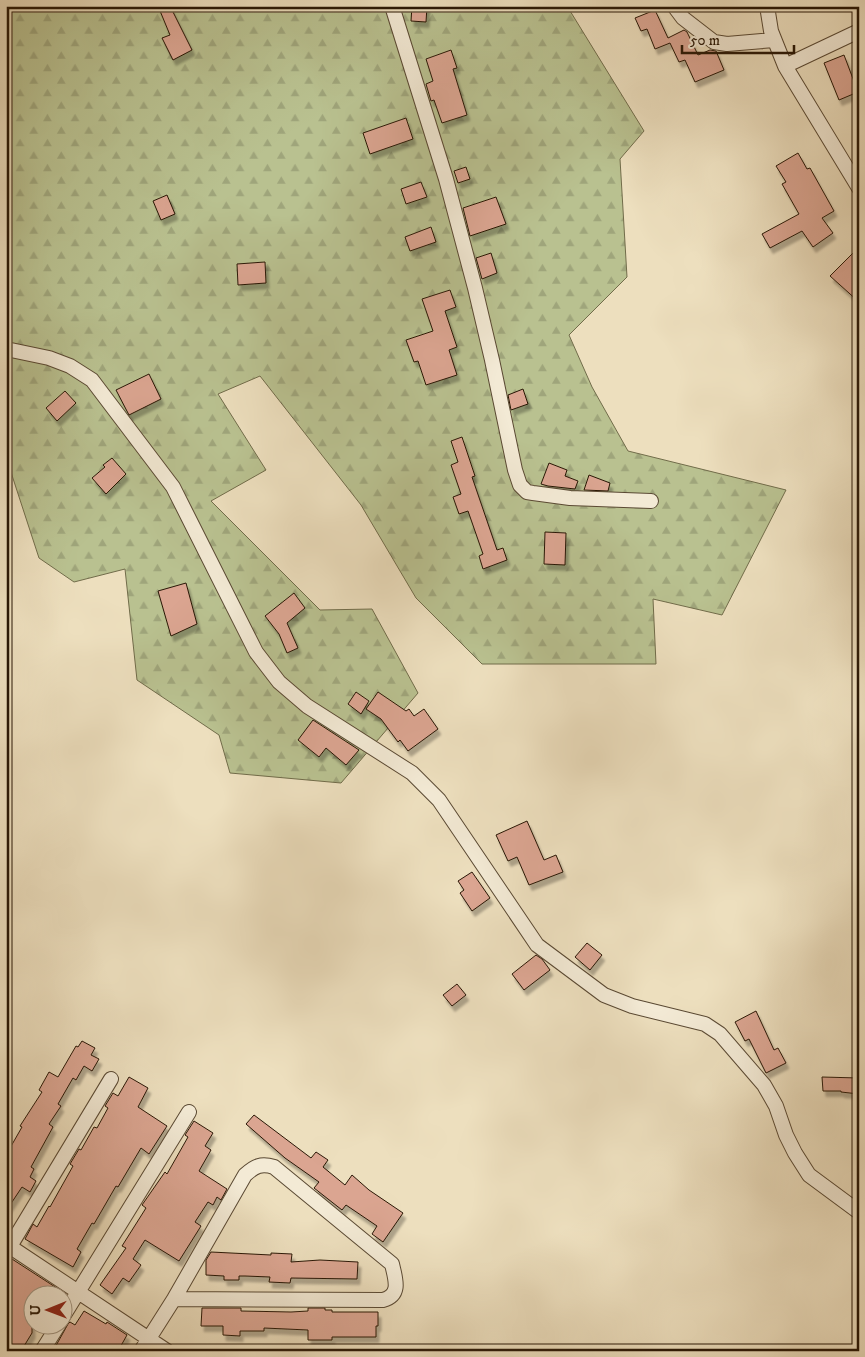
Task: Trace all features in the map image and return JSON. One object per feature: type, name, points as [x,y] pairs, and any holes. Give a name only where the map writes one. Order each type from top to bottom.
[{"type":"street","points":[[392,6],[446,179],[492,360],[515,470],[520,485],[527,492],[533,494],[570,498],[651,501]]},
{"type":"street","points":[[674,6],[683,18],[714,42],[727,44],[774,40]]},
{"type":"street","points":[[767,6],[771,31],[784,66],[859,188]]},
{"type":"street","points":[[784,66],[859,31]]},
{"type":"street","points":[[6,349],[49,358],[70,366],[92,380],[173,487],[256,652],[279,682],[307,706],[412,773],[439,800],[537,944],[604,995],[632,1006],[705,1024],[720,1034],[764,1086],[776,1106],[795,1153],[809,1175],[859,1212]]},
{"type":"street","points":[[111,1079],[8,1248],[79,1291],[167,1351]]},
{"type":"street","points":[[72,1302],[189,1112]]},
{"type":"street","points":[[141,1351],[174,1299],[245,1175],[253,1167],[260,1165],[274,1167],[392,1264],[396,1286],[396,1292],[393,1296],[383,1300],[174,1299]]},
{"type":"street","points":[[42,1351],[52,1334]]},
{"type":"green space","points":[[6,6],[567,6],[644,131],[620,159],[627,277],[569,335],[592,387],[628,451],[786,490],[722,615],[653,599],[656,664],[482,664],[416,598],[361,505],[260,376],[218,394],[266,470],[211,501],[320,610],[372,609],[418,693],[341,783],[230,773],[219,735],[137,680],[125,569],[74,582],[39,558],[6,457]]},
{"type":"building","points":[[158,6],[170,6],[192,50],[173,60],[162,38],[170,35]]},
{"type":"building","points":[[412,6],[427,6],[426,22],[411,21]]},
{"type":"building","points":[[655,10],[668,38],[684,30],[687,32],[698,55],[710,50],[716,51],[724,70],[695,82],[685,60],[679,62],[670,43],[655,49],[647,29],[641,31],[635,18]]},
{"type":"building","points":[[451,50],[457,68],[453,69],[467,115],[442,123],[434,100],[431,101],[426,84],[433,81],[426,59]]},
{"type":"building","points":[[844,55],[858,92],[839,100],[824,63]]},
{"type":"building","points":[[406,118],[413,139],[370,154],[363,133]]},
{"type":"building","points":[[798,153],[807,169],[810,168],[834,211],[822,218],[833,233],[813,247],[802,231],[770,248],[762,234],[799,214],[782,184],[786,182],[776,166]]},
{"type":"building","points":[[466,167],[470,179],[458,183],[454,171]]},
{"type":"building","points":[[421,182],[427,197],[406,204],[401,189]]},
{"type":"building","points":[[167,195],[175,214],[161,220],[153,201]]},
{"type":"building","points":[[496,197],[506,224],[470,236],[463,208]]},
{"type":"building","points":[[431,227],[436,242],[410,251],[405,237]]},
{"type":"building","points":[[859,247],[859,302],[830,276]]},
{"type":"building","points":[[491,253],[497,273],[482,279],[476,258]]},
{"type":"building","points":[[265,262],[266,283],[238,285],[237,264]]},
{"type":"building","points":[[450,290],[456,307],[445,311],[457,347],[449,350],[457,375],[426,385],[418,361],[414,362],[406,340],[433,331],[422,299]]},
{"type":"building","points":[[149,374],[161,399],[129,415],[116,390]]},
{"type":"building","points":[[523,389],[528,404],[511,410],[508,395]]},
{"type":"building","points":[[65,391],[76,403],[57,421],[46,408]]},
{"type":"building","points":[[462,437],[475,476],[472,477],[497,550],[503,548],[507,560],[483,569],[479,556],[483,554],[468,511],[459,514],[453,497],[461,494],[451,465],[458,462],[451,441]]},
{"type":"building","points":[[112,458],[126,474],[106,494],[92,478]]},
{"type":"building","points":[[549,463],[567,470],[565,476],[578,481],[575,489],[541,484]]},
{"type":"building","points":[[589,475],[610,483],[608,491],[584,490]]},
{"type":"building","points":[[545,532],[566,533],[565,565],[544,564]]},
{"type":"building","points":[[186,583],[197,624],[171,636],[158,591]]},
{"type":"building","points":[[294,593],[305,608],[287,623],[298,648],[287,653],[279,634],[265,616]]},
{"type":"building","points":[[356,692],[369,701],[361,714],[348,704]]},
{"type":"building","points":[[378,692],[406,711],[409,709],[414,716],[424,709],[438,729],[408,751],[400,740],[398,742],[381,719],[366,709]]},
{"type":"building","points":[[313,720],[359,750],[346,765],[326,748],[319,757],[298,740]]},
{"type":"building","points":[[527,821],[544,860],[556,855],[563,872],[529,885],[517,857],[508,861],[496,835]]},
{"type":"building","points":[[472,872],[490,898],[472,911],[460,893],[464,890],[458,881]]},
{"type":"building","points":[[587,943],[602,955],[590,970],[575,957]]},
{"type":"building","points":[[536,955],[542,959],[550,970],[524,990],[512,974]]},
{"type":"building","points":[[457,984],[466,995],[452,1006],[443,995]]},
{"type":"building","points":[[756,1011],[774,1050],[778,1048],[786,1063],[766,1073],[749,1039],[745,1041],[735,1022]]},
{"type":"building","points":[[82,1041],[95,1048],[91,1055],[99,1059],[92,1071],[84,1066],[76,1080],[73,1078],[58,1104],[61,1106],[49,1124],[53,1127],[31,1167],[34,1169],[30,1177],[36,1181],[30,1192],[22,1187],[6,1211],[6,1155],[22,1127],[20,1126],[42,1092],[39,1090],[49,1072],[58,1077],[76,1046],[78,1047]]},
{"type":"building","points":[[129,1077],[148,1088],[138,1107],[167,1126],[149,1154],[141,1148],[77,1249],[81,1252],[73,1267],[25,1239],[33,1224],[37,1227],[50,1207],[73,1166],[70,1164],[79,1149],[81,1150],[94,1127],[97,1128],[108,1108],[105,1106],[113,1093],[118,1096]]},
{"type":"building","points":[[822,1077],[859,1078],[859,1094],[823,1091]]},
{"type":"building","points":[[254,1115],[311,1158],[316,1152],[328,1160],[323,1167],[345,1185],[352,1175],[369,1190],[403,1213],[383,1242],[372,1234],[377,1226],[346,1205],[342,1210],[314,1188],[319,1182],[285,1158],[246,1124]]},
{"type":"building","points":[[194,1121],[213,1133],[205,1146],[211,1150],[199,1171],[227,1189],[221,1200],[217,1197],[213,1205],[208,1202],[195,1222],[201,1226],[179,1261],[145,1240],[133,1259],[141,1265],[129,1282],[123,1278],[112,1294],[100,1285],[126,1248],[122,1246],[146,1208],[142,1205],[165,1172],[167,1174],[188,1137],[185,1135]]},
{"type":"building","points":[[211,1252],[271,1255],[271,1253],[292,1254],[291,1262],[320,1260],[358,1262],[357,1279],[291,1278],[290,1283],[269,1282],[270,1277],[239,1276],[239,1280],[224,1280],[224,1276],[206,1275],[206,1260]]},
{"type":"building","points":[[12,1259],[51,1284],[22,1284],[22,1334],[31,1334],[21,1351],[6,1351],[6,1262]]},
{"type":"building","points":[[202,1308],[241,1308],[241,1311],[291,1312],[308,1311],[308,1308],[325,1308],[325,1310],[332,1310],[332,1312],[378,1312],[378,1326],[376,1326],[376,1337],[332,1337],[332,1340],[308,1340],[308,1330],[264,1328],[264,1331],[240,1331],[240,1336],[223,1335],[223,1326],[201,1326]]},
{"type":"building","points":[[84,1311],[106,1324],[107,1322],[127,1335],[118,1351],[53,1351],[62,1334],[72,1334],[72,1323],[75,1325]]}]
